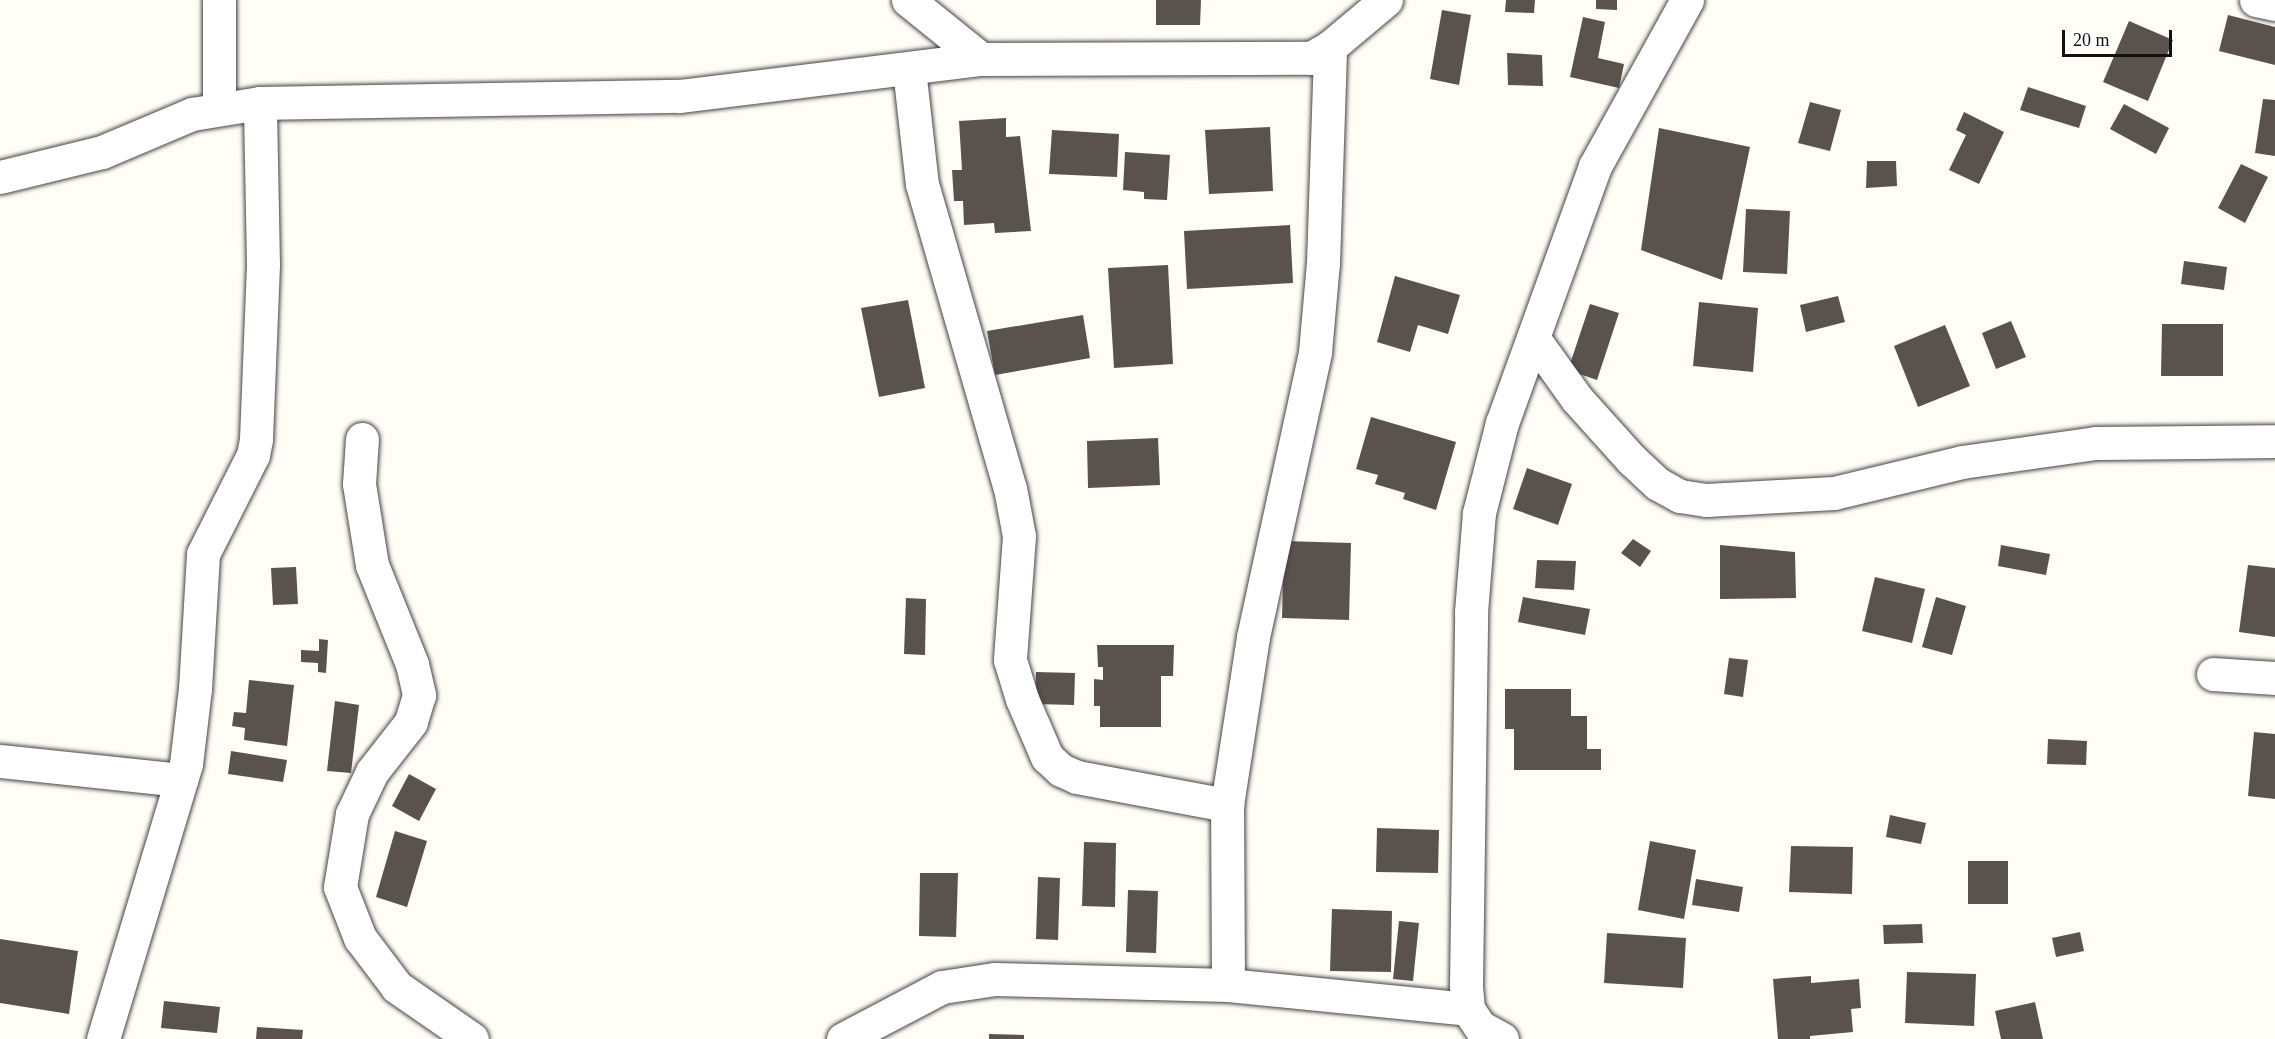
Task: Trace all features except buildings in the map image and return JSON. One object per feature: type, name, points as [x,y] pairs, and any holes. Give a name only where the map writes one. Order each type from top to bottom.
[{"type":"street","points":[[219,0],[219,108]]},
{"type":"street","points":[[908,0],[981,60]]},
{"type":"street","points":[[0,177],[102,152],[192,114],[260,103],[679,96],[981,60],[1289,60],[1311,58],[1330,47],[1386,0]]},
{"type":"street","points":[[1502,1039],[1480,1027],[1468,1009],[1475,555],[1488,472],[1595,166],[1687,0]]},
{"type":"street","points":[[2256,0],[2275,4]]},
{"type":"street","points":[[1228,985],[1227,804],[1253,637],[1315,352],[1323,263],[1330,47]]},
{"type":"street","points":[[909,69],[922,184],[1010,488],[1019,536],[1010,660],[1022,699],[1047,757],[1061,770],[1077,777],[1227,804]]},
{"type":"street","points":[[103,1039],[191,741],[203,554],[253,455],[256,439],[263,265],[260,103]]},
{"type":"street","points":[[1534,339],[1577,399],[1632,460],[1658,484],[1680,496],[1706,500],[1834,493],[1962,462],[2096,443],[2275,441]]},
{"type":"street","points":[[362,439],[359,484],[372,565],[412,664],[419,695],[411,722],[372,771],[351,814],[340,887],[360,938],[397,987],[472,1039]]},
{"type":"street","points":[[2213,674],[2275,678]]},
{"type":"street","points":[[0,761],[181,780]]},
{"type":"street","points":[[843,1039],[942,987],[995,979],[1228,985],[1468,1009]]}]
